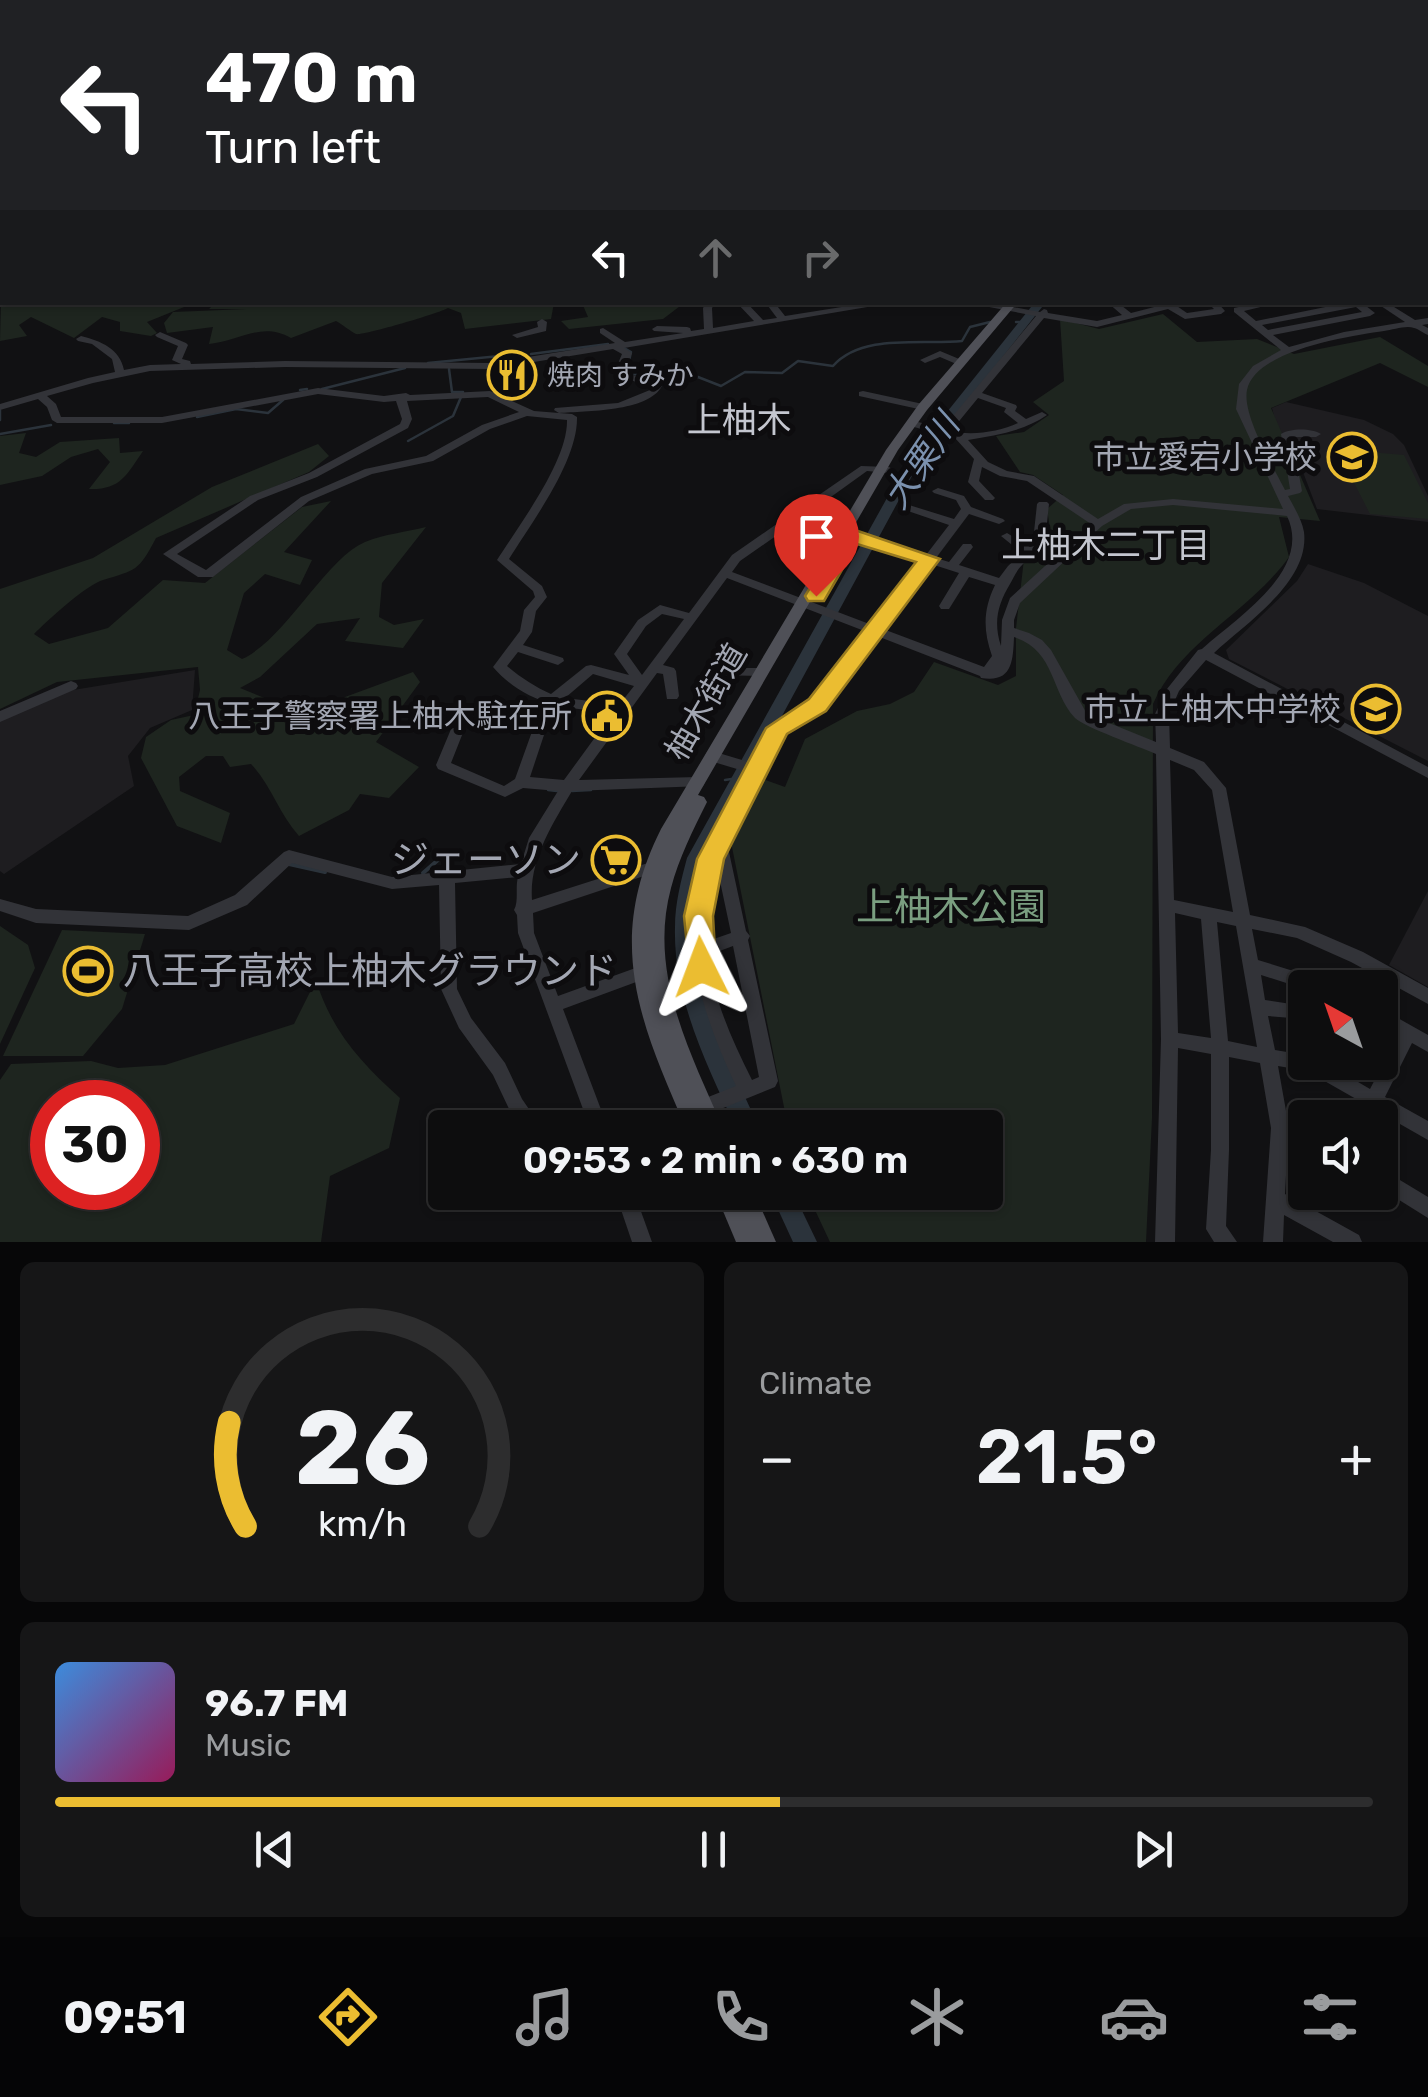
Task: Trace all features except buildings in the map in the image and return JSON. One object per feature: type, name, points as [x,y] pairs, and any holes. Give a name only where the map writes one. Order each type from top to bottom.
[{"type":"main road","name":"柚木街道","points":[[923,420],[961,363],[1017,306]]},
{"type":"main road","name":"柚木街道","points":[[701,1110],[659,998],[653,934],[667,860],[853,534],[885,469],[1017,306]]},
{"type":"main road","name":"柚木街道","points":[[701,1110],[652,1026],[641,973],[641,914],[652,868],[698,782],[723,759],[762,672],[810,609]]},
{"type":"main road","points":[[734,1210],[748,1241]]},
{"type":"main road","points":[[744,1210],[748,1241]]},
{"type":"street","points":[[704,332],[710,305]]},
{"type":"street","points":[[743,305],[761,323]]},
{"type":"street","points":[[771,305],[783,320]]},
{"type":"street","points":[[825,305],[833,312]]},
{"type":"street","points":[[0,407],[120,373],[188,366],[490,368],[875,305]]},
{"type":"street","points":[[944,432],[1053,305]]},
{"type":"street","points":[[1115,305],[1129,316]]},
{"type":"street","points":[[1017,306],[1094,324],[1163,305]]},
{"type":"street","points":[[1168,305],[1185,316],[1221,310],[1214,305]]},
{"type":"street","points":[[1263,305],[1237,310],[1287,350]]},
{"type":"street","points":[[1256,324],[1346,305]]},
{"type":"street","points":[[1267,333],[1370,312],[1359,305]]},
{"type":"street","points":[[1384,305],[1428,332]]},
{"type":"street","points":[[1165,1242],[1170,1039],[1160,736],[1169,692],[1203,653],[1293,570],[1301,542],[1238,397],[1251,369],[1287,350],[1428,321]]},
{"type":"street","points":[[530,361],[516,333],[544,329],[542,322]]},
{"type":"street","points":[[1325,322],[1348,337]]},
{"type":"street","points":[[657,329],[704,332]]},
{"type":"street","points":[[406,396],[400,406],[407,419],[404,426],[313,474],[254,498],[169,554],[202,574],[209,574],[305,498],[369,471],[428,459],[486,427],[524,412],[612,407],[654,392],[657,386],[620,373],[627,353],[603,332]]},
{"type":"street","points":[[160,335],[183,345],[177,360],[188,366]]},
{"type":"street","points":[[81,339],[103,346],[117,358],[120,373]]},
{"type":"street","points":[[925,360],[943,355],[961,363]]},
{"type":"street","points":[[39,395],[52,406],[58,420],[127,422],[220,412],[318,391],[377,398],[490,394],[524,412],[566,416],[574,426],[565,455],[503,560],[541,593],[516,647],[500,667],[552,701],[572,708],[626,706]]},
{"type":"street","points":[[864,394],[962,438],[979,460],[1004,474],[1030,478],[1098,524]]},
{"type":"street","points":[[975,394],[1012,407],[1008,412],[1027,424]]},
{"type":"street","points":[[962,438],[988,425],[1027,424],[1042,415]]},
{"type":"street","points":[[1282,494],[1296,491],[1286,434],[1316,434]]},
{"type":"street","points":[[979,460],[972,482],[989,498]]},
{"type":"street","points":[[592,1110],[529,945],[522,910],[525,870],[539,830],[653,668],[751,543],[867,466],[885,469]]},
{"type":"street","points":[[938,491],[960,498],[967,509],[999,520]]},
{"type":"street","points":[[724,573],[994,676],[1005,668],[1011,606],[1018,596],[1098,524],[1123,508],[1154,502],[1291,512]]},
{"type":"street","points":[[986,675],[998,656],[991,624],[1004,584],[1016,558],[1044,546],[1040,532],[1043,504]]},
{"type":"street","points":[[910,508],[956,523]]},
{"type":"street","points":[[745,1090],[714,1022],[700,951],[701,895],[719,838],[778,728],[818,705],[967,509]]},
{"type":"street","points":[[799,511],[853,534],[1004,584]]},
{"type":"street","points":[[1007,536],[1027,551]]},
{"type":"street","points":[[944,606],[966,547]]},
{"type":"street","points":[[642,684],[620,654],[642,623],[660,610],[690,618]]},
{"type":"street","points":[[1008,632],[1029,636],[1049,651],[1082,717],[1195,764],[1216,781],[1280,1128],[1273,1242]]},
{"type":"street","points":[[516,647],[558,661]]},
{"type":"street","points":[[1203,653],[1428,772]]},
{"type":"street","points":[[653,668],[670,672],[672,696]]},
{"type":"street","points":[[552,701],[591,669],[642,684]]},
{"type":"street","points":[[718,672],[762,672]]},
{"type":"street","points":[[0,717],[71,686]]},
{"type":"street","points":[[459,725],[444,765],[505,792],[521,782],[567,786],[698,782]]},
{"type":"street","points":[[521,782],[538,729]]},
{"type":"street","points":[[723,759],[755,769]]},
{"type":"street","points":[[706,1110],[769,1080],[719,838]]},
{"type":"street","points":[[0,905],[36,916],[189,923],[240,900],[289,856],[392,882],[525,870]]},
{"type":"street","points":[[522,910],[652,868]]},
{"type":"street","points":[[446,878],[449,989],[465,1023],[499,1069],[520,1110]]},
{"type":"street","points":[[1166,906],[1326,942],[1428,996]]},
{"type":"street","points":[[1208,914],[1223,1048],[1216,1229],[1226,1242]]},
{"type":"street","points":[[700,951],[742,936]]},
{"type":"street","points":[[1252,965],[1288,976]]},
{"type":"street","points":[[552,1006],[641,973]]},
{"type":"street","points":[[1260,1007],[1288,1010]]},
{"type":"street","points":[[1398,1026],[1428,1044]]},
{"type":"street","points":[[1374,1099],[1408,1032]]},
{"type":"street","points":[[1170,1039],[1269,1055],[1325,1070],[1428,1131]]},
{"type":"street","points":[[1280,1128],[1288,1131]]},
{"type":"street","points":[[1398,1189],[1428,1208]]},
{"type":"street","points":[[1278,1201],[1352,1242]]},
{"type":"street","points":[[630,1210],[642,1242]]},
{"type":"shaded area","name":"市立愛宕小学校","points":[[1286,402],[1364,420],[1393,434],[1404,445],[1428,496],[1428,522],[1317,509],[1290,438],[1279,436],[1272,408]]},
{"type":"shaded area","name":"市立上柚木中学校","points":[[1308,564],[1364,583],[1428,616],[1428,761],[1229,659],[1226,650],[1297,581]]},
{"type":"shaded area","points":[[195,670],[192,710],[150,728],[128,756],[134,786],[4,874],[0,871],[0,720],[67,691]]},
{"type":"shaded area","points":[[1428,891],[1428,987],[1389,965]]},
{"type":"green space","points":[[1,305],[189,305],[147,322],[157,333],[151,336],[120,331],[120,322],[102,317],[74,338],[31,317],[19,325],[27,336],[0,341]]},
{"type":"green space","points":[[213,305],[554,305],[551,319],[465,329],[461,313],[448,308],[361,334],[336,321],[291,338],[270,331],[209,344],[213,327],[167,333],[164,323],[173,312],[246,309],[209,309]]},
{"type":"green space","points":[[583,305],[681,305],[663,319],[569,329],[561,321],[588,317]]},
{"type":"green space","name":"上柚木公園","points":[[1163,314],[1197,342],[1257,339],[1294,354],[1380,337],[1428,366],[1428,387],[1380,363],[1271,408],[1320,521],[1279,517],[1289,557],[1256,594],[1180,662],[1153,704],[1152,1118],[1146,1242],[830,1242],[815,1210],[1003,1210],[1003,1110],[785,1110],[729,832],[760,778],[785,787],[805,739],[857,711],[890,704],[914,692],[934,662],[998,685],[1016,676],[1016,628],[1024,559],[1053,548],[1047,509],[1063,495],[1033,475],[1020,472],[996,436],[1024,432],[1049,415],[1033,402],[1064,381],[1060,319],[1099,329]]},
{"type":"green space","points":[[26,433],[19,453],[36,457],[60,442],[119,438],[120,453],[143,451],[127,474],[100,489],[89,489],[110,462],[98,449],[71,457],[42,476],[0,485],[0,436]]},
{"type":"green space","points":[[318,444],[329,456],[309,472],[156,538],[136,568],[87,589],[34,634],[49,644],[108,628],[163,580],[205,583],[302,507],[331,501],[284,552],[312,560],[300,585],[265,574],[244,593],[227,650],[242,659],[274,635],[350,551],[372,539],[426,527],[382,583],[379,617],[394,625],[424,619],[403,648],[345,641],[360,618],[317,624],[260,677],[240,688],[279,704],[296,699],[311,703],[313,718],[326,718],[345,697],[413,672],[420,682],[376,742],[419,767],[389,798],[360,794],[349,810],[299,836],[251,764],[230,767],[223,756],[206,756],[179,777],[180,791],[230,813],[221,843],[177,826],[141,758],[146,737],[171,720],[194,715],[200,690],[198,667],[57,682],[0,709],[0,589],[93,558],[212,487]]},
{"type":"green space","points":[[1347,450],[1404,455],[1428,503],[1428,519],[1370,514],[1340,455],[1349,455]]},
{"type":"green space","name":"八王子高校上柚木グラウンド","points":[[0,926],[28,945],[35,968],[0,1044]]},
{"type":"green space","name":"八王子高校上柚木グラウンド","points":[[62,930],[145,934],[122,1009],[83,1056],[3,1056]]},
{"type":"green space","points":[[316,980],[330,1015],[349,1045],[400,1098],[389,1148],[330,1176],[321,1242],[0,1242],[0,1080],[11,1064],[91,1061],[118,1068],[165,1065],[294,1024]]},
{"type":"waterway","name":"大栗川","points":[[739,1110],[704,1030],[687,963],[684,929],[696,858],[913,462],[1039,305]]},
{"type":"waterway","points":[[626,371],[658,382],[698,377],[721,386],[745,372],[782,373],[798,361],[833,366],[845,356],[876,345],[962,341],[970,327],[990,322]]},
{"type":"waterway","points":[[1016,322],[1024,322]]},
{"type":"waterway","points":[[531,354],[608,344]]},
{"type":"waterway","points":[[624,348],[631,352],[629,361]]},
{"type":"waterway","points":[[428,363],[520,354]]},
{"type":"waterway","points":[[322,389],[405,368]]},
{"type":"waterway","points":[[449,369],[452,392],[463,392]]},
{"type":"waterway","points":[[300,390],[307,389]]},
{"type":"waterway","points":[[408,441],[453,416],[461,397]]},
{"type":"waterway","points":[[197,417],[236,409],[268,413],[283,400]]},
{"type":"waterway","points":[[0,410],[0,420]]},
{"type":"waterway","points":[[114,423],[129,423]]},
{"type":"waterway","points":[[0,434],[51,425]]},
{"type":"waterway","points":[[725,780],[738,778]]},
{"type":"waterway","points":[[548,790],[557,791]]},
{"type":"waterway","points":[[572,791],[591,790]]},
{"type":"waterway","points":[[423,873],[438,860]]},
{"type":"waterway","points":[[289,864],[325,872]]},
{"type":"waterway","name":"大栗川","points":[[790,1210],[805,1242]]},
{"type":"place","name":"焼肉 すみか","points":[[512,375]]},
{"type":"place","name":"市立愛宕小学校","points":[[1352,457]]},
{"type":"place","name":"市立上柚木中学校","points":[[1376,709]]},
{"type":"place","name":"八王子警察署上柚木駐在所","points":[[607,716]]},
{"type":"place","name":"ジェーソン","points":[[616,860]]},
{"type":"place","name":"八王子高校上柚木グラウンド","points":[[88,971]]},
{"type":"district","name":"上柚木","points":[[739,420]]},
{"type":"district","name":"上柚木二丁目","points":[[1106,545]]},
{"type":"route","points":[[701,967],[698,916],[710,859],[778,728],[818,705],[930,559],[852,535],[816,596]]}]
